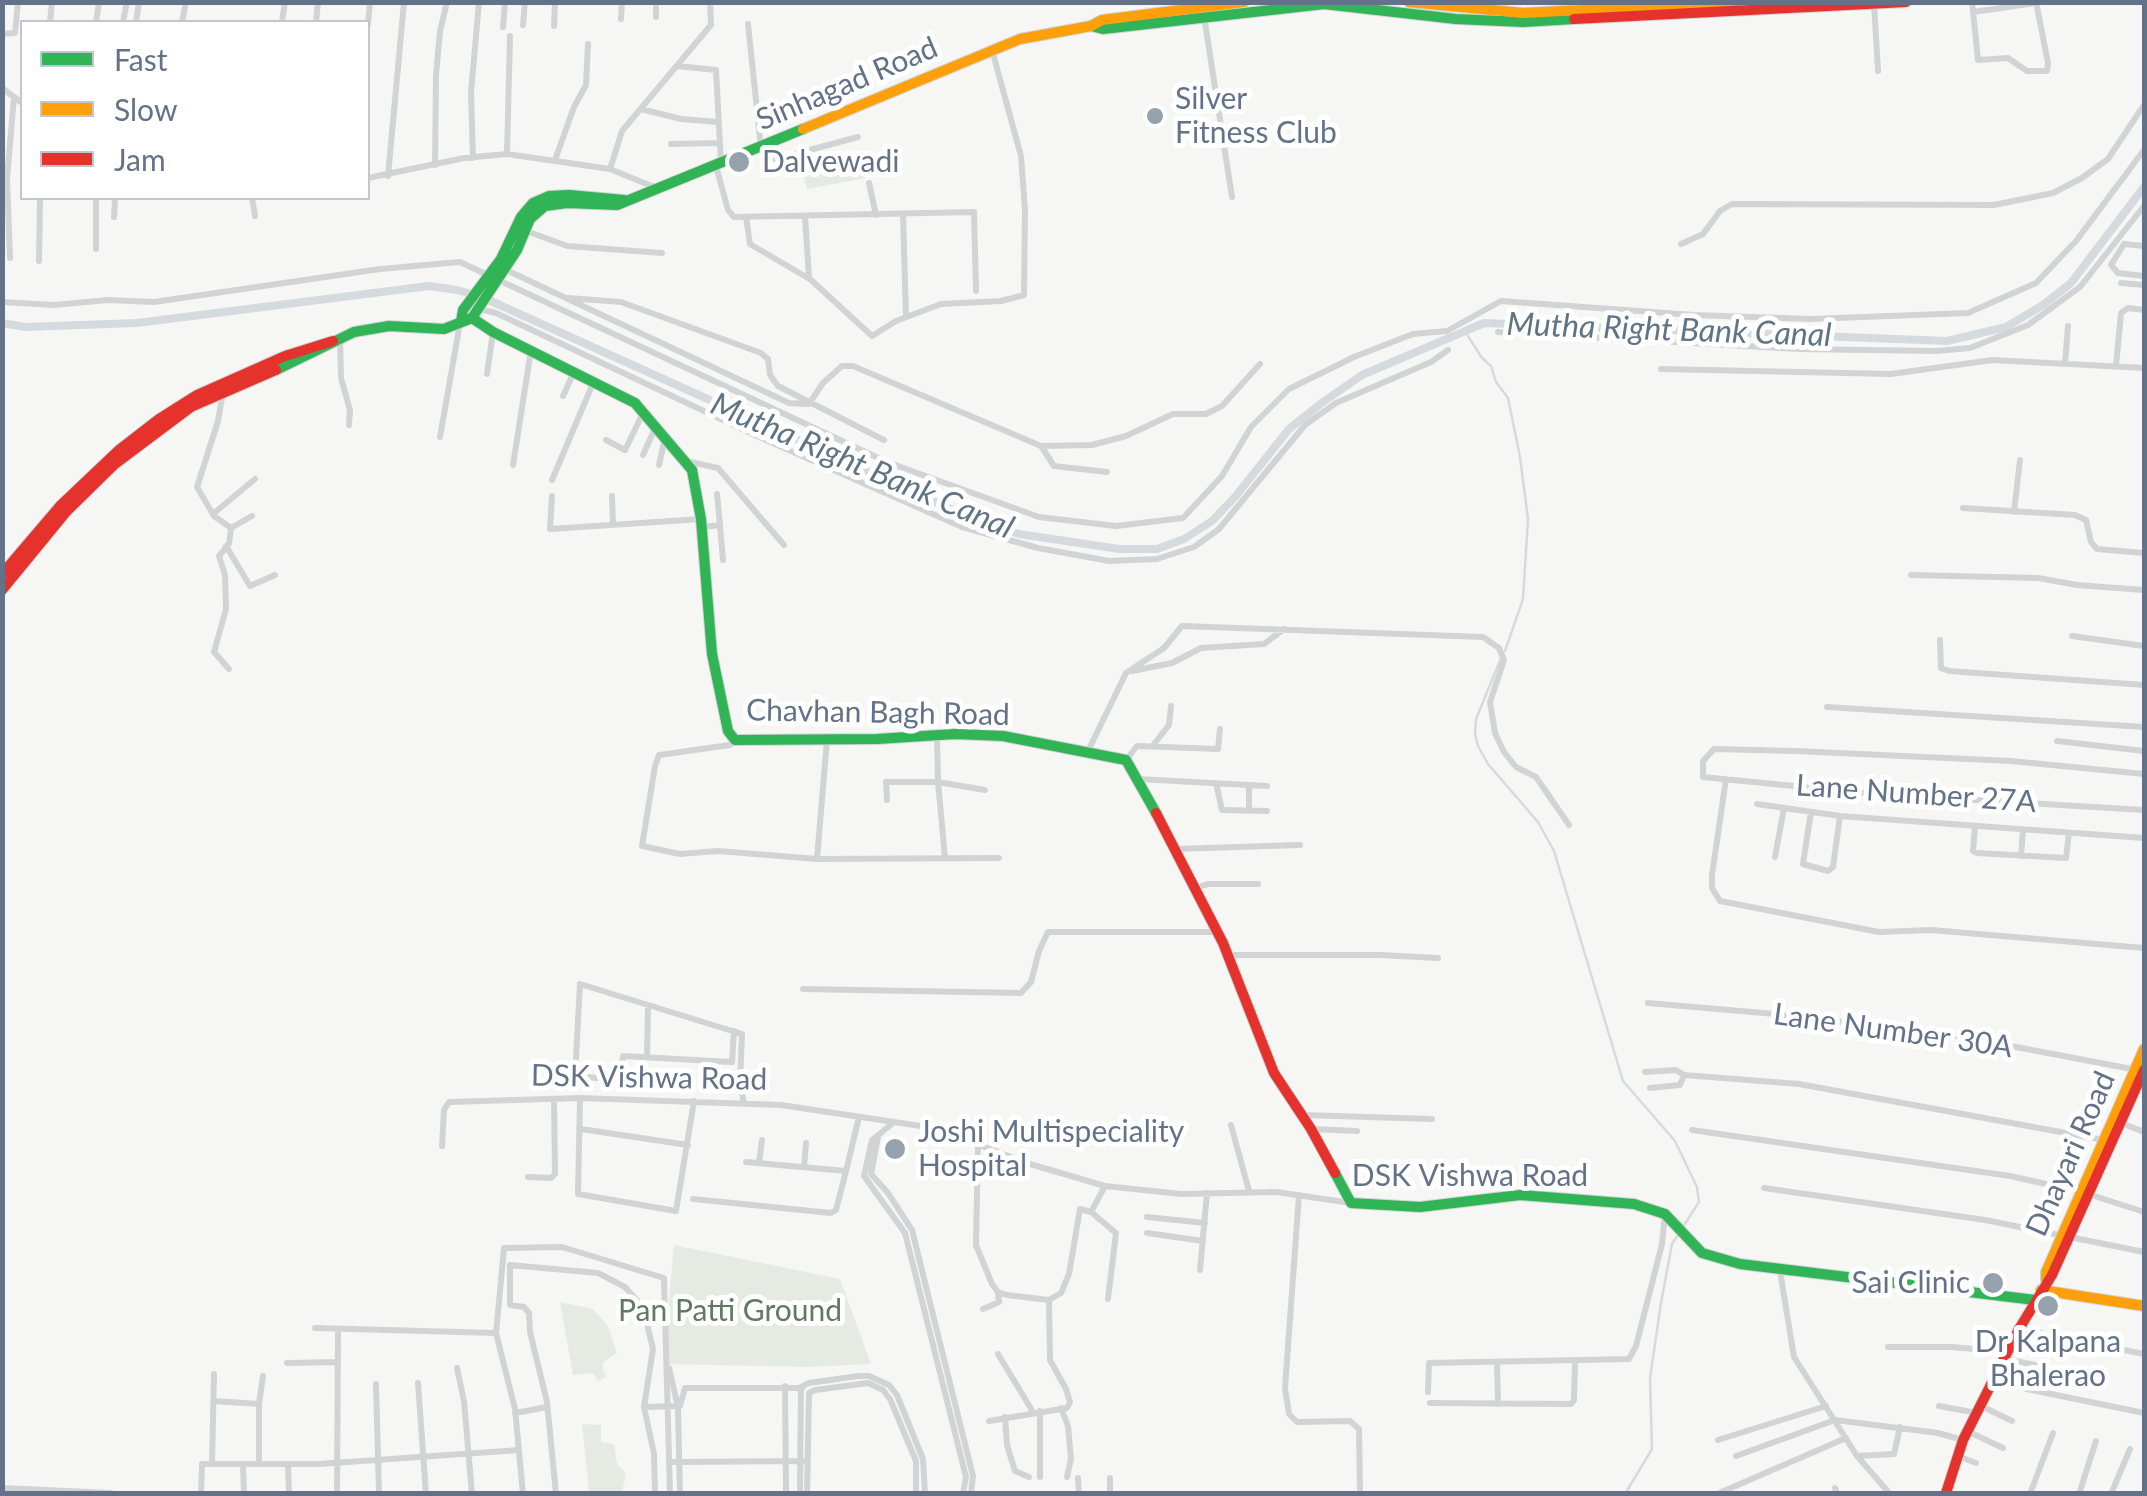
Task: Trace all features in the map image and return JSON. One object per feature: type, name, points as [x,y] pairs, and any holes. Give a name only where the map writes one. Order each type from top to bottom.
[{"type":"main road","name":"Sinhagad Road","points":[[470,316],[513,248],[528,208],[550,196],[603,196],[627,201],[1030,37],[1091,26],[1104,29],[1244,2]]},
{"type":"main road","name":"Sinhagad Road","points":[[1409,2],[1504,7],[1562,16],[1906,2]]},
{"type":"main road","name":"Sinhagad Road","points":[[1189,11],[1324,3],[1375,5],[1490,21],[1738,2]]},
{"type":"main road","name":"Sinhagad Road","points":[[470,316],[466,306],[497,273]]},
{"type":"main road","name":"Chavhan Bagh Road","points":[[470,316],[492,332],[644,410],[692,470],[701,523],[712,654],[728,731],[735,740],[1003,736],[1126,760]]},
{"type":"main road","points":[[2,574],[60,506],[119,450],[197,395],[320,342],[374,327],[436,330],[470,316]]},
{"type":"main road","points":[[2,590],[66,512],[115,464],[191,407],[321,350],[337,339]]},
{"type":"main road","points":[[1126,760],[1228,955],[1274,1073],[1311,1129],[1350,1203]]},
{"type":"main road","name":"Dhayari Road","points":[[1946,1494],[1965,1435],[2041,1290],[2046,1272],[2120,1124],[2141,1070],[2144,1049]]},
{"type":"main road","name":"Dhayari Road","points":[[2085,1193],[2105,1140],[2141,1070]]},
{"type":"main road","name":"DSK Vishwa Road","points":[[1350,1203],[1381,1208],[1542,1196],[1634,1204],[1668,1217]]},
{"type":"main road","points":[[1668,1217],[1702,1253],[1780,1271],[2041,1290],[2144,1306]]},
{"type":"street","points":[[2,34],[15,34],[18,2]]},
{"type":"street","points":[[388,176],[404,2]]},
{"type":"street","points":[[435,165],[439,46],[448,2]]},
{"type":"street","points":[[474,158],[471,93],[479,2]]},
{"type":"street","points":[[503,27],[505,2]]},
{"type":"street","points":[[523,25],[525,2]]},
{"type":"street","points":[[554,26],[555,2]]},
{"type":"street","points":[[622,2],[622,19]]},
{"type":"street","points":[[656,2],[656,17]]},
{"type":"street","points":[[610,170],[622,131],[711,25],[710,2]]},
{"type":"street","points":[[1972,2],[1973,12],[1978,60],[2008,58],[2027,71],[2046,70],[2048,62],[2036,3],[1973,12]]},
{"type":"street","points":[[1874,3],[1878,71]]},
{"type":"street","points":[[1189,11],[1232,196]]},
{"type":"street","points":[[748,24],[764,156],[776,159],[858,137]]},
{"type":"street","points":[[508,154],[510,36]]},
{"type":"street","points":[[555,160],[586,85],[588,44]]},
{"type":"street","points":[[746,217],[750,244],[809,278],[872,336],[941,304],[1024,295],[1022,156],[992,50]]},
{"type":"street","points":[[676,66],[716,70],[719,165],[728,210],[734,217],[974,212],[976,291]]},
{"type":"street","points":[[2,88],[20,102]]},
{"type":"street","points":[[10,258],[7,179],[14,97]]},
{"type":"street","points":[[1680,244],[1703,234],[1720,210],[1732,204],[1994,205],[2054,194],[2108,159],[2144,105]]},
{"type":"street","points":[[640,109],[681,119],[718,122]]},
{"type":"street","points":[[671,144],[720,142]]},
{"type":"street","points":[[497,273],[888,462],[1040,517],[1116,526],[1183,518],[1222,476],[1251,427],[1289,389],[1413,334],[1447,330],[1501,301],[1810,319],[1968,313],[2036,282],[2076,241],[2144,150]]},
{"type":"street","points":[[370,178],[508,154],[610,170],[660,190]]},
{"type":"street","points":[[870,183],[876,214]]},
{"type":"street","points":[[39,261],[40,200]]},
{"type":"street","points":[[96,200],[96,250]]},
{"type":"street","points":[[114,217],[115,200]]},
{"type":"street","points":[[252,200],[256,216]]},
{"type":"street","points":[[1498,332],[1798,349],[1970,348],[2028,325],[2080,286],[2144,206]]},
{"type":"street","points":[[903,214],[906,317]]},
{"type":"street","points":[[804,216],[809,278]]},
{"type":"street","points":[[520,229],[567,246],[662,252]]},
{"type":"street","points":[[2144,246],[2124,244],[2111,266],[2118,273],[2144,276]]},
{"type":"street","points":[[2,302],[154,302],[206,292],[460,262],[562,298],[789,403],[809,404]]},
{"type":"street","points":[[2122,282],[2144,284]]},
{"type":"street","points":[[562,298],[622,302],[760,353],[768,359],[776,384],[884,440]]},
{"type":"street","points":[[2116,366],[2122,313],[2128,308],[2144,310]]},
{"type":"street","points":[[440,437],[470,316],[514,321],[962,528],[1109,561],[1157,559],[1194,547],[1219,528],[1305,426],[1336,404],[1431,362],[1448,350]]},
{"type":"street","points":[[2065,364],[2068,326]]},
{"type":"street","points":[[487,374],[492,332]]},
{"type":"street","points":[[337,339],[350,410],[348,425]]},
{"type":"street","points":[[514,465],[531,350]]},
{"type":"street","points":[[1661,369],[1891,374],[1992,360],[2144,368]]},
{"type":"street","points":[[809,404],[842,366],[853,366],[1042,446],[1092,445],[1126,436],[1173,414],[1206,414],[1222,406],[1260,364]]},
{"type":"street","points":[[563,396],[574,371]]},
{"type":"street","points":[[552,480],[594,381]]},
{"type":"street","points":[[223,391],[218,422],[197,487],[212,514],[231,528]]},
{"type":"street","points":[[606,440],[625,450],[644,410]]},
{"type":"street","points":[[642,455],[656,425]]},
{"type":"street","points":[[659,465],[666,437]]},
{"type":"street","points":[[1042,446],[1054,466],[1107,472]]},
{"type":"street","points":[[2014,512],[2020,460]]},
{"type":"street","points":[[685,461],[718,468],[784,545]]},
{"type":"street","points":[[212,514],[255,480]]},
{"type":"street","points":[[717,494],[723,560]]},
{"type":"street","points":[[552,496],[550,529],[614,524],[720,525]]},
{"type":"street","points":[[612,496],[614,524]]},
{"type":"street","points":[[1963,508],[2081,517],[2098,549],[2144,552]]},
{"type":"street","points":[[229,669],[214,652],[226,609],[226,586],[219,556],[231,528],[252,516]]},
{"type":"street","points":[[226,546],[250,586],[275,575]]},
{"type":"street","points":[[1911,575],[2038,578],[2144,590]]},
{"type":"street","points":[[1088,751],[1126,673],[1164,648],[1182,626],[1483,637],[1500,651],[1504,660],[1490,702],[1495,734],[1516,767],[1536,777],[1568,825]]},
{"type":"street","points":[[1126,673],[1172,663],[1200,648],[1264,644],[1284,629]]},
{"type":"street","points":[[2072,636],[2144,646]]},
{"type":"street","points":[[1940,640],[1942,668],[1949,671],[2144,685]]},
{"type":"street","points":[[1153,745],[1169,725],[1171,706]]},
{"type":"street","points":[[1827,707],[2144,727]]},
{"type":"street","points":[[1126,760],[1134,748],[1153,745],[1218,749],[1220,729]]},
{"type":"street","points":[[938,736],[945,858]]},
{"type":"street","points":[[816,859],[828,737]]},
{"type":"street","points":[[735,740],[730,745],[660,755],[642,846],[680,854],[718,851],[816,859],[998,858]]},
{"type":"street","points":[[2057,741],[2144,751]]},
{"type":"street","points":[[2144,774],[2011,762],[1796,751],[1714,750],[1703,761],[1703,777],[1726,779],[1712,875],[1714,896],[1720,901],[1880,932],[1930,930],[2144,948]]},
{"type":"street","points":[[1138,779],[1267,786]]},
{"type":"street","name":"Lane Number 27A","points":[[1726,779],[1875,794],[2144,810]]},
{"type":"street","points":[[887,800],[886,782],[938,782],[985,790]]},
{"type":"street","points":[[1216,782],[1222,810],[1266,810]]},
{"type":"street","points":[[1249,785],[1249,810]]},
{"type":"street","points":[[1757,804],[1840,816],[2144,838]]},
{"type":"street","points":[[1775,857],[1784,808]]},
{"type":"street","points":[[1810,812],[1802,864],[1828,871],[1832,867],[1840,816]]},
{"type":"street","points":[[1975,826],[1975,852],[2020,856],[2066,858],[2069,833]]},
{"type":"street","points":[[2020,856],[2023,829]]},
{"type":"street","points":[[1174,849],[1300,845]]},
{"type":"street","points":[[1194,888],[1208,884],[1258,884]]},
{"type":"street","points":[[803,989],[1021,993],[1031,982],[1038,951],[1048,932],[1217,932]]},
{"type":"street","points":[[1228,955],[1438,958]]},
{"type":"street","points":[[734,1032],[732,1062],[623,1056],[619,1080],[575,1076],[580,984],[742,1034],[740,1084],[744,1102]]},
{"type":"street","name":"Lane Number 30A","points":[[1648,1003],[1952,1036],[2141,1070]]},
{"type":"street","points":[[647,1057],[648,1006]]},
{"type":"street","points":[[1645,1072],[1676,1070],[1684,1075],[1799,1084],[2105,1140]]},
{"type":"street","points":[[1650,1088],[1680,1085],[1684,1075]]},
{"type":"street","points":[[580,1098],[578,1194],[676,1211],[694,1101]]},
{"type":"street","name":"DSK Vishwa Road","points":[[442,1146],[444,1110],[449,1102],[580,1098],[744,1102],[934,1128],[1030,1164],[1105,1186],[1181,1194],[1299,1195],[1350,1203]]},
{"type":"street","points":[[528,1177],[551,1178],[555,1174],[554,1099]]},
{"type":"street","points":[[1302,1115],[1432,1119]]},
{"type":"street","points":[[693,1199],[831,1213],[836,1210],[859,1117]]},
{"type":"street","points":[[894,1122],[878,1136],[871,1174],[912,1230],[966,1477],[963,1494]]},
{"type":"street","points":[[2120,1124],[2144,1132]]},
{"type":"street","points":[[1231,1125],[1249,1192]]},
{"type":"street","points":[[580,1129],[688,1145]]},
{"type":"street","points":[[1311,1129],[1357,1131]]},
{"type":"street","points":[[1692,1130],[2010,1176],[2085,1193],[2144,1212]]},
{"type":"street","points":[[758,1163],[762,1140]]},
{"type":"street","points":[[804,1167],[806,1143]]},
{"type":"street","points":[[978,1144],[976,1245],[999,1302],[983,1309]]},
{"type":"street","points":[[746,1162],[846,1170]]},
{"type":"street","points":[[1091,1212],[1105,1186]]},
{"type":"street","points":[[1764,1188],[1986,1220],[2144,1252]]},
{"type":"street","points":[[1200,1270],[1207,1193]]},
{"type":"street","points":[[1299,1195],[1285,1388],[1289,1414],[1298,1422],[1350,1422],[1359,1429],[1360,1494]]},
{"type":"street","points":[[998,1292],[1049,1300],[1061,1292],[1070,1274],[1080,1209],[1091,1212],[1116,1233],[1108,1299]]},
{"type":"street","points":[[1147,1217],[1205,1223]]},
{"type":"street","points":[[1428,1392],[1429,1363],[1574,1362],[1626,1360],[1633,1356],[1668,1217]]},
{"type":"street","points":[[1147,1233],[1203,1241]]},
{"type":"street","points":[[523,1494],[515,1413],[496,1333],[504,1248],[562,1247],[664,1278],[680,1494]]},
{"type":"street","points":[[556,1494],[547,1407],[529,1313],[524,1307],[510,1305],[510,1265],[598,1273],[625,1287],[636,1298],[648,1319],[653,1349],[644,1407],[654,1454],[656,1494]]},
{"type":"street","points":[[1780,1271],[1794,1358],[1857,1456],[1887,1493]]},
{"type":"street","points":[[988,1421],[1067,1408],[1070,1402],[1066,1389],[1050,1360],[1049,1300]]},
{"type":"street","points":[[932,1324],[973,1476],[972,1494]]},
{"type":"street","points":[[314,1328],[496,1333]]},
{"type":"street","points":[[2019,1329],[2144,1354]]},
{"type":"street","points":[[337,1494],[338,1330]]},
{"type":"street","points":[[1888,1347],[1952,1347],[2035,1364]]},
{"type":"street","points":[[998,1354],[1036,1412],[1040,1477]]},
{"type":"street","points":[[287,1363],[338,1362]]},
{"type":"street","points":[[1497,1362],[1498,1404]]},
{"type":"street","points":[[1430,1403],[1572,1404],[1574,1362]]},
{"type":"street","points":[[457,1368],[472,1494]]},
{"type":"street","points":[[212,1464],[214,1374]]},
{"type":"street","points":[[259,1464],[263,1376]]},
{"type":"street","points":[[808,1388],[869,1376],[888,1385],[923,1459],[924,1494]]},
{"type":"street","points":[[1997,1378],[2017,1387],[2144,1413]]},
{"type":"street","points":[[418,1382],[426,1494]]},
{"type":"street","points":[[644,1407],[681,1406],[685,1388],[808,1388],[868,1383],[884,1390],[890,1399],[916,1461],[916,1494]]},
{"type":"street","points":[[376,1384],[379,1494]]},
{"type":"street","points":[[786,1386],[786,1494]]},
{"type":"street","points":[[803,1494],[808,1388]]},
{"type":"street","points":[[214,1401],[259,1404]]},
{"type":"street","points":[[1718,1440],[1826,1406]]},
{"type":"street","points":[[1939,1406],[1979,1410],[2012,1420]]},
{"type":"street","points":[[515,1413],[547,1407]]},
{"type":"street","points":[[670,1494],[673,1407]]},
{"type":"street","points":[[1061,1408],[1068,1426],[1072,1459],[1068,1478]]},
{"type":"street","points":[[1005,1417],[1007,1445],[1015,1471],[1029,1477]]},
{"type":"street","points":[[1736,1456],[1835,1420],[1965,1435],[2002,1448]]},
{"type":"street","points":[[1857,1456],[1894,1454],[1900,1428]]},
{"type":"street","points":[[2030,1494],[2053,1434]]},
{"type":"street","points":[[1717,1494],[1846,1438]]},
{"type":"street","points":[[2079,1494],[2096,1441]]},
{"type":"street","points":[[2112,1494],[2130,1449]]},
{"type":"street","points":[[201,1494],[202,1464],[336,1463],[519,1450]]},
{"type":"street","points":[[1957,1456],[1976,1463]]},
{"type":"street","points":[[670,1462],[804,1461]]},
{"type":"street","points":[[243,1464],[244,1494]]},
{"type":"street","points":[[288,1464],[289,1494]]},
{"type":"street","points":[[1078,1478],[1079,1494]]},
{"type":"street","points":[[1110,1478],[1110,1494]]},
{"type":"street","points":[[2,1488],[111,1493]]},
{"type":"green space","points":[[860,156],[866,178],[807,189],[801,168]]},
{"type":"green space","name":"Pan Patti Ground","points":[[674,1245],[840,1279],[871,1364],[663,1364]]},
{"type":"green space","points":[[560,1302],[593,1309],[608,1326],[617,1353],[603,1362],[607,1376],[598,1381],[593,1373],[573,1375]]},
{"type":"green space","points":[[582,1424],[601,1425],[601,1442],[614,1444],[617,1464],[626,1473],[622,1493],[589,1493]]},
{"type":"waterway","name":"Mutha Right Bank Canal","points":[[2,323],[25,327],[137,323],[429,286],[457,290],[482,297],[973,519],[1019,534],[1119,549],[1157,549],[1184,539],[1212,521],[1289,429],[1362,375],[1484,323],[1947,341],[2006,327],[2043,305],[2071,283],[2144,187]]},
{"type":"waterway","points":[[1464,330],[1491,366],[1496,382],[1508,398],[1528,519],[1523,599],[1505,651]]},
{"type":"waterway","points":[[1501,658],[1476,719],[1478,746],[1488,764],[1538,822],[1554,851],[1623,1081],[1675,1141],[1697,1187],[1699,1202],[1672,1244],[1661,1303],[1650,1378],[1652,1449],[1625,1494]]},
{"type":"traffic: fast","points":[[1091,26],[1103,29],[1324,4],[1456,19],[1574,19]]},
{"type":"traffic: fast","points":[[276,370],[354,332],[389,326],[444,329],[472,318],[517,250],[530,219],[545,206],[617,205],[803,129]]},
{"type":"traffic: fast","points":[[461,322],[463,310],[501,259],[521,217],[533,203],[549,196],[569,195],[624,200]]},
{"type":"traffic: fast","points":[[472,318],[635,403],[692,470],[701,519],[712,654],[728,731],[735,740],[1003,736],[1126,760],[1156,813]]},
{"type":"traffic: fast","points":[[1335,1173],[1351,1203],[1420,1207],[1520,1195],[1634,1204],[1665,1214],[1702,1253],[1740,1264],[2035,1300]]},
{"type":"traffic: slow","points":[[803,129],[1020,39],[1091,26],[1102,20],[1244,2]]},
{"type":"traffic: slow","points":[[1409,2],[1523,13],[1738,2]]},
{"type":"traffic: slow","points":[[2046,1280],[2046,1272],[2144,1049]]},
{"type":"traffic: slow","points":[[2041,1290],[2144,1306]]},
{"type":"traffic: jam","points":[[1574,19],[1906,2]]},
{"type":"traffic: jam","points":[[2,574],[60,506],[119,450],[159,419],[197,395],[285,356],[333,341]]},
{"type":"traffic: jam","points":[[2,590],[66,512],[115,464],[191,407],[276,370]]},
{"type":"traffic: jam","points":[[1156,813],[1223,943],[1274,1073],[1335,1173]]},
{"type":"traffic: jam","points":[[1946,1493],[1963,1440],[2019,1329],[2052,1275],[2144,1070]]},
{"type":"place","name":"Silver Fitness Club","points":[[1155,116]]},
{"type":"place","name":"Dalvewadi","points":[[739,162]]},
{"type":"place","name":"Joshi Multispeciality Hospital","points":[[895,1149]]},
{"type":"place","name":"Sai Clinic","points":[[1993,1283]]},
{"type":"place","name":"Dr Kalpana Bhalerao","points":[[2048,1306]]}]
